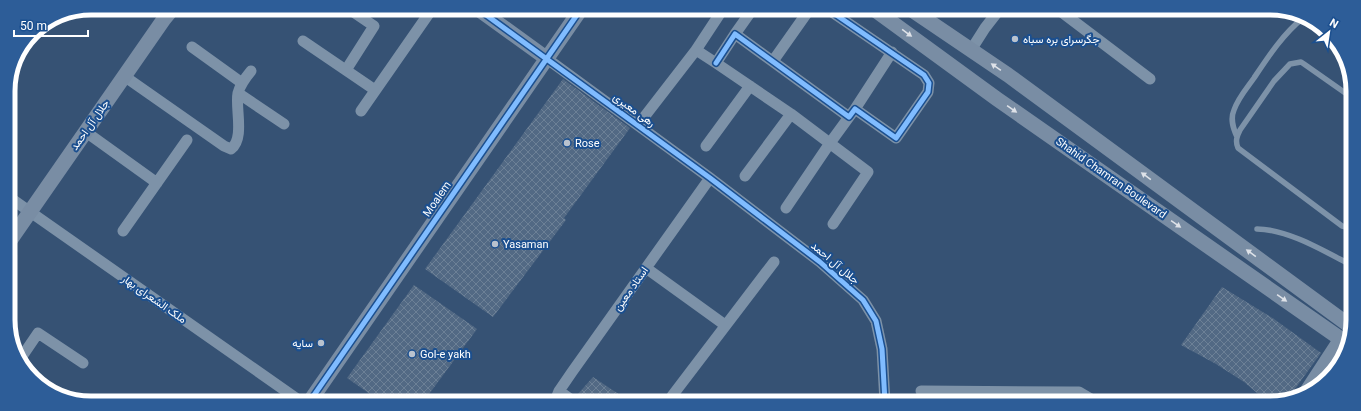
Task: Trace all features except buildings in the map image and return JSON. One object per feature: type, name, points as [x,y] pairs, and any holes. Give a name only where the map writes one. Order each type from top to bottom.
[{"type":"main road","name":"جلال آل احمد","points":[[15,233],[167,15]]},
{"type":"main road","points":[[486,15],[546,58]]},
{"type":"main road","name":"Moalem","points":[[313,396],[577,15]]},
{"type":"main road","name":"Shahid Chamran Boulevard","points":[[882,15],[1003,104],[1343,340]]},
{"type":"main road","name":"Shahid Chamran Boulevard","points":[[919,15],[971,50],[1346,323]]},
{"type":"main road","points":[[1315,381],[1340,348]]},
{"type":"street","points":[[346,70],[374,26],[358,15]]},
{"type":"street","points":[[360,111],[428,15]]},
{"type":"street","points":[[638,125],[696,50],[720,15]]},
{"type":"street","points":[[716,63],[748,15]]},
{"type":"street","points":[[773,61],[805,15]]},
{"type":"street","points":[[735,34],[852,113],[896,138],[928,92],[929,83],[924,75],[836,15]]},
{"type":"street","points":[[971,50],[995,15]]},
{"type":"street","points":[[1065,15],[1150,79]]},
{"type":"street","points":[[303,41],[375,90]]},
{"type":"street","points":[[192,47],[284,124]]},
{"type":"street","points":[[696,50],[791,114],[868,172],[833,224]]},
{"type":"street","points":[[786,208],[892,52]]},
{"type":"street","name":"رهی معیری","points":[[546,58],[710,178]]},
{"type":"street","points":[[124,76],[232,149],[239,132],[240,88],[251,71]]},
{"type":"street","points":[[706,146],[750,86]]},
{"type":"street","points":[[745,176],[791,114]]},
{"type":"street","points":[[86,132],[157,183]]},
{"type":"street","points":[[123,231],[187,140]]},
{"type":"street","name":"استاد معین","points":[[557,396],[710,178]]},
{"type":"street","name":"جلال آل احمد","points":[[710,178],[820,262],[863,300],[876,321],[882,349],[885,396]]},
{"type":"street","name":"ملک الشعرای بهار","points":[[15,201],[293,396]]},
{"type":"street","points":[[672,396],[774,262]]},
{"type":"street","points":[[646,268],[725,325]]},
{"type":"street","points":[[23,354],[38,333],[83,363]]},
{"type":"street","points":[[921,391],[1079,392],[1086,396]]},
{"type":"lane","points":[[1237,137],[1233,128],[1232,120],[1234,110],[1241,96],[1287,33],[1300,21]]},
{"type":"lane","points":[[1346,93],[1301,62],[1290,64],[1274,81],[1240,130],[1236,144],[1238,148],[1342,226],[1346,227]]},
{"type":"lane","points":[[1257,229],[1264,229],[1305,241],[1346,262]]},
{"type":"cycle path","points":[[486,15],[710,178],[820,262],[863,300],[876,321],[882,349],[885,396]]},
{"type":"cycle path","points":[[313,396],[577,15]]},
{"type":"cycle path","points":[[716,63],[735,34],[849,117],[855,109],[896,138],[928,92],[929,83],[924,75],[836,15]]},
{"type":"place","name":"جگرسرای بره سباه","points":[[1015,39]]},
{"type":"place","name":"Rose","points":[[567,143]]},
{"type":"place","name":"Yasaman","points":[[495,244]]},
{"type":"place","name":"سایه","points":[[321,343]]},
{"type":"place","name":"Gol-e yakh","points":[[412,354]]}]
